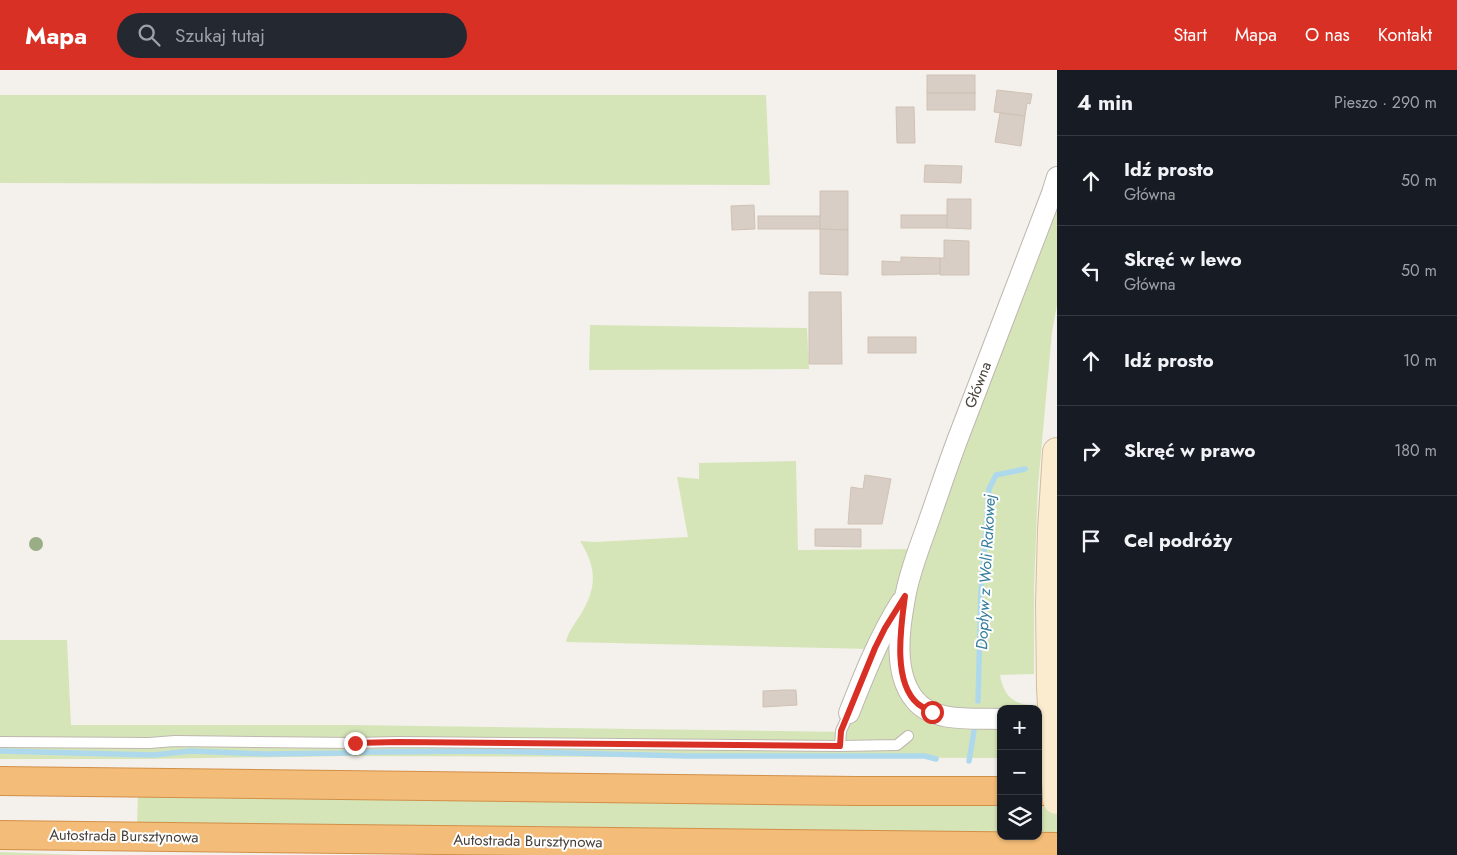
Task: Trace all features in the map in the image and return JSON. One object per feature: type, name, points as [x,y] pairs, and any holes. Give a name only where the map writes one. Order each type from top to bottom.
[{"type":"highway","points":[[0,781],[997,791]]},
{"type":"highway","points":[[1042,791],[1057,791]]},
{"type":"highway","name":"Autostrada Bursztynowa","points":[[0,835],[1057,847]]},
{"type":"main road","points":[[1057,452],[1050,604],[1051,687],[1057,800]]},
{"type":"street","name":"Główna","points":[[997,718],[947,717],[919,705],[907,687],[901,666],[900,639],[905,596],[914,563],[948,465],[1057,177]]},
{"type":"street","name":"Główna","points":[[849,713],[875,648],[905,596]]},
{"type":"street","points":[[1042,720],[1057,720]]},
{"type":"lane","points":[[840,746],[841,731],[849,713]]},
{"type":"lane","points":[[0,742],[398,742],[840,746],[897,745],[908,736]]},
{"type":"green space","points":[[0,95],[766,95],[770,185],[0,183]]},
{"type":"green space","points":[[1057,198],[1057,305],[1052,332],[1038,486],[1034,589],[1034,674],[1000,675],[1003,686],[1013,700],[1028,705],[997,705],[997,712],[933,706],[911,679],[907,658],[915,581]]},
{"type":"green space","points":[[590,325],[807,328],[809,369],[589,370]]},
{"type":"green space","points":[[796,461],[798,550],[911,549],[901,579],[868,649],[566,642],[570,631],[586,604],[592,586],[593,578],[590,560],[580,541],[595,542],[688,537],[677,477],[699,479],[699,463]]},
{"type":"green space","points":[[890,634],[908,703],[997,724],[997,758],[348,756],[0,759],[0,640],[67,640],[71,725],[354,725],[847,732]]},
{"type":"green space","points":[[1042,705],[1057,705],[1057,711],[1042,712]]},
{"type":"green space","points":[[138,793],[997,803],[997,834],[137,825]]},
{"type":"green space","points":[[1042,804],[1057,804],[1057,834],[1042,834]]},
{"type":"green space","points":[[0,852],[82,855],[0,855]]},
{"type":"building","points":[[927,75],[975,75],[975,93],[927,93]]},
{"type":"building","points":[[997,90],[1032,94],[1030,104],[1027,103],[1025,116],[994,112]]},
{"type":"building","points":[[927,93],[975,93],[975,110],[927,110]]},
{"type":"building","points":[[896,107],[914,107],[915,143],[897,143]]},
{"type":"building","points":[[1000,113],[1025,116],[1021,146],[995,142]]},
{"type":"building","points":[[925,165],[962,166],[961,183],[924,182]]},
{"type":"building","points":[[820,191],[848,191],[848,230],[820,229]]},
{"type":"building","points":[[947,199],[971,199],[971,229],[947,228]]},
{"type":"building","points":[[754,205],[755,229],[732,230],[731,206]]},
{"type":"building","points":[[901,215],[947,215],[947,228],[901,228]]},
{"type":"building","points":[[758,216],[820,216],[820,229],[758,229]]},
{"type":"building","points":[[820,229],[848,230],[848,275],[820,274]]},
{"type":"building","points":[[944,240],[969,241],[969,275],[940,275],[940,258],[944,258]]},
{"type":"building","points":[[901,257],[940,258],[940,274],[882,275],[882,261],[901,262]]},
{"type":"building","points":[[809,292],[841,292],[842,364],[809,364]]},
{"type":"building","points":[[868,337],[916,337],[916,353],[868,353]]},
{"type":"building","points":[[865,475],[891,479],[882,524],[848,524],[851,487],[863,489]]},
{"type":"building","points":[[815,529],[861,529],[861,547],[815,546]]},
{"type":"building","points":[[796,690],[797,705],[763,707],[763,691]]},
{"type":"waterway","name":"Dopływ z Woli Rakowej","points":[[978,701],[981,591],[989,489],[996,475],[1025,469]]},
{"type":"waterway","name":"Dopływ z Woli Rakowej","points":[[969,761],[974,731]]},
{"type":"waterway","points":[[0,751],[153,755],[191,751],[265,754],[485,751],[686,756],[925,756],[936,759]]},
{"type":"route","points":[[355,743],[840,746],[841,731],[875,648],[905,596],[901,622],[901,666],[907,687],[914,699],[919,705],[932,712]]}]
